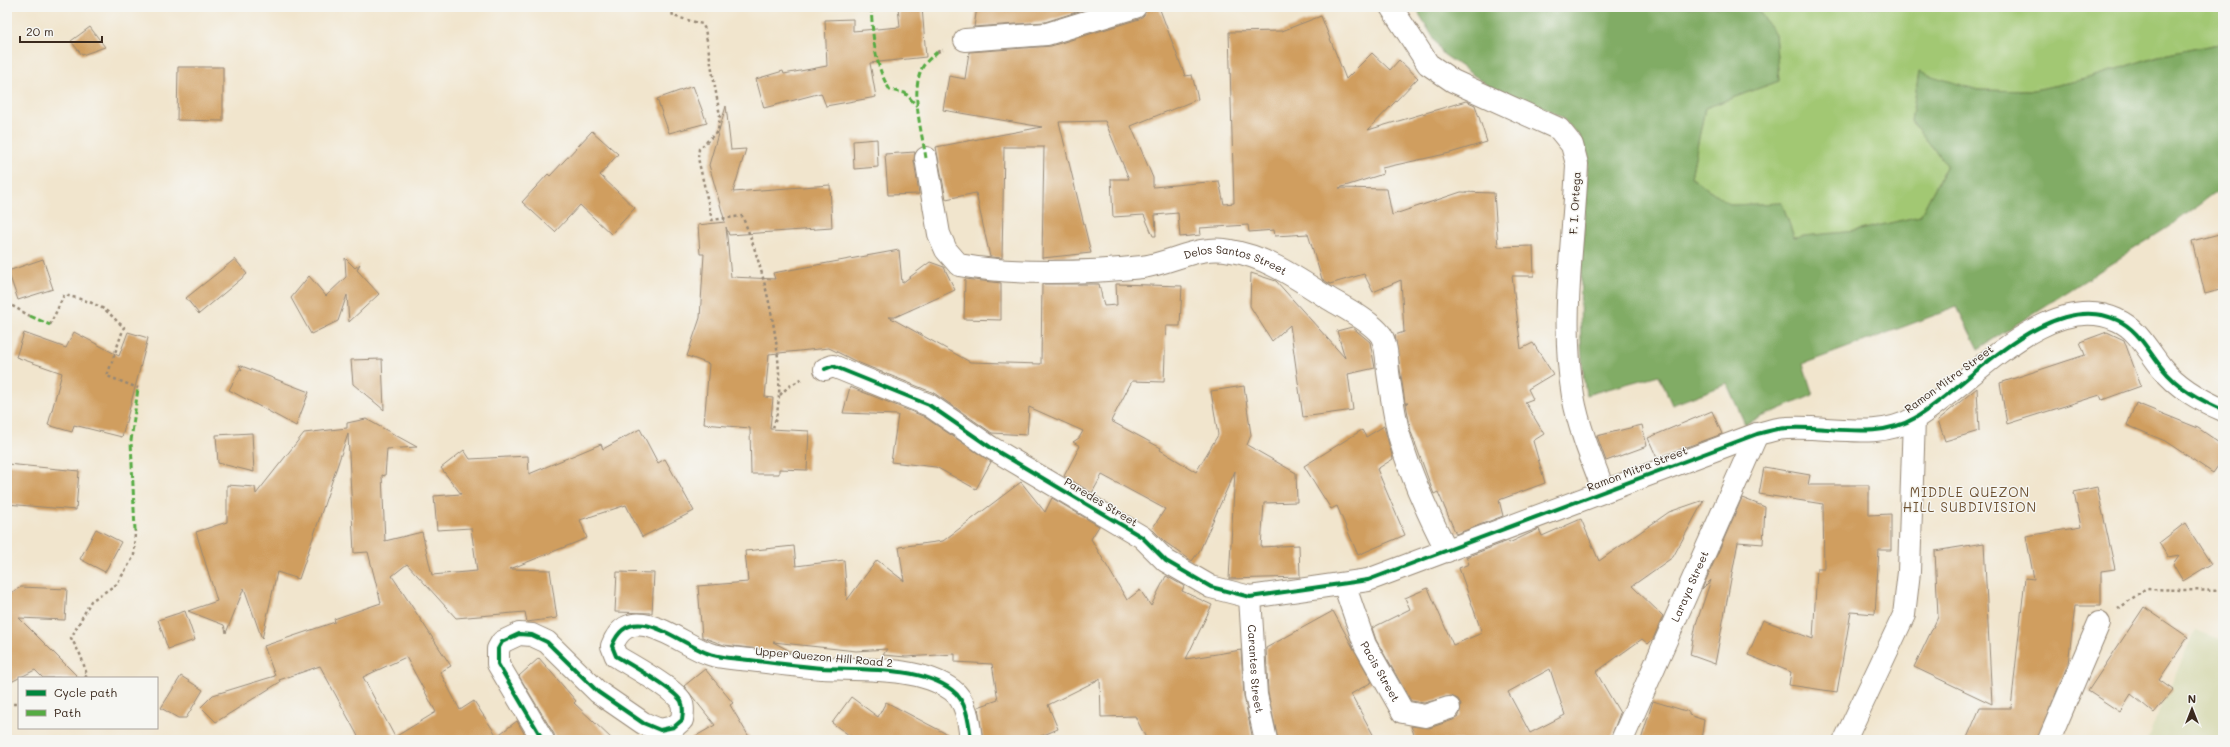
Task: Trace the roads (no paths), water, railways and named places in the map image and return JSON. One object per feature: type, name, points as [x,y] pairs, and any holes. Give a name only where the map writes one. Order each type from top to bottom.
[{"type":"street","points":[[965,40],[1047,34],[1135,7]]},
{"type":"street","name":"F. I. Ortega","points":[[1391,7],[1428,64],[1453,81],[1559,129],[1572,145],[1577,164],[1568,292],[1568,362],[1580,428],[1604,491]]},
{"type":"street","name":"Delos Santos Street","points":[[926,158],[939,234],[946,250],[959,265],[1038,272],[1105,269],[1144,266],[1207,250],[1230,250],[1253,257],[1282,270],[1363,320],[1380,335],[1385,351],[1394,412],[1400,437],[1412,473],[1447,551]]},
{"type":"street","name":"Ramon Mitra Street","points":[[1447,551],[1758,434],[1786,428],[1865,431],[1891,428],[1914,418],[2013,342],[2043,326],[2069,315],[2094,315],[2116,319],[2131,328],[2162,369],[2182,388],[2223,410]]},
{"type":"street","name":"Paredes Street","points":[[825,369],[833,366],[929,405],[990,447],[1142,537],[1166,561],[1211,587],[1250,597],[1344,584],[1368,580],[1447,551]]},
{"type":"street","points":[[1845,740],[1904,615],[1909,572],[1914,418]]},
{"type":"street","name":"Laraya Street","points":[[1622,740],[1758,434]]},
{"type":"street","name":"Pacis Street","points":[[1344,584],[1365,645],[1403,712],[1425,716],[1449,708]]},
{"type":"street","name":"Carantes Street","points":[[1250,597],[1256,695],[1266,740]]},
{"type":"street","points":[[2049,740],[2099,623]]},
{"type":"street","name":"Upper Quezon Hill Road 2","points":[[543,740],[498,664],[498,649],[502,642],[518,634],[532,635],[547,642],[598,692],[643,723],[660,730],[674,727],[682,720],[683,710],[681,701],[671,691],[616,656],[612,646],[617,633],[627,627],[639,625],[656,627],[712,655],[791,666],[902,672],[932,679],[954,691],[967,712],[971,740]]},
{"type":"district","name":"MIDDLE QUEZON HILL SUBDIVISION","points":[[1970,500]]}]
